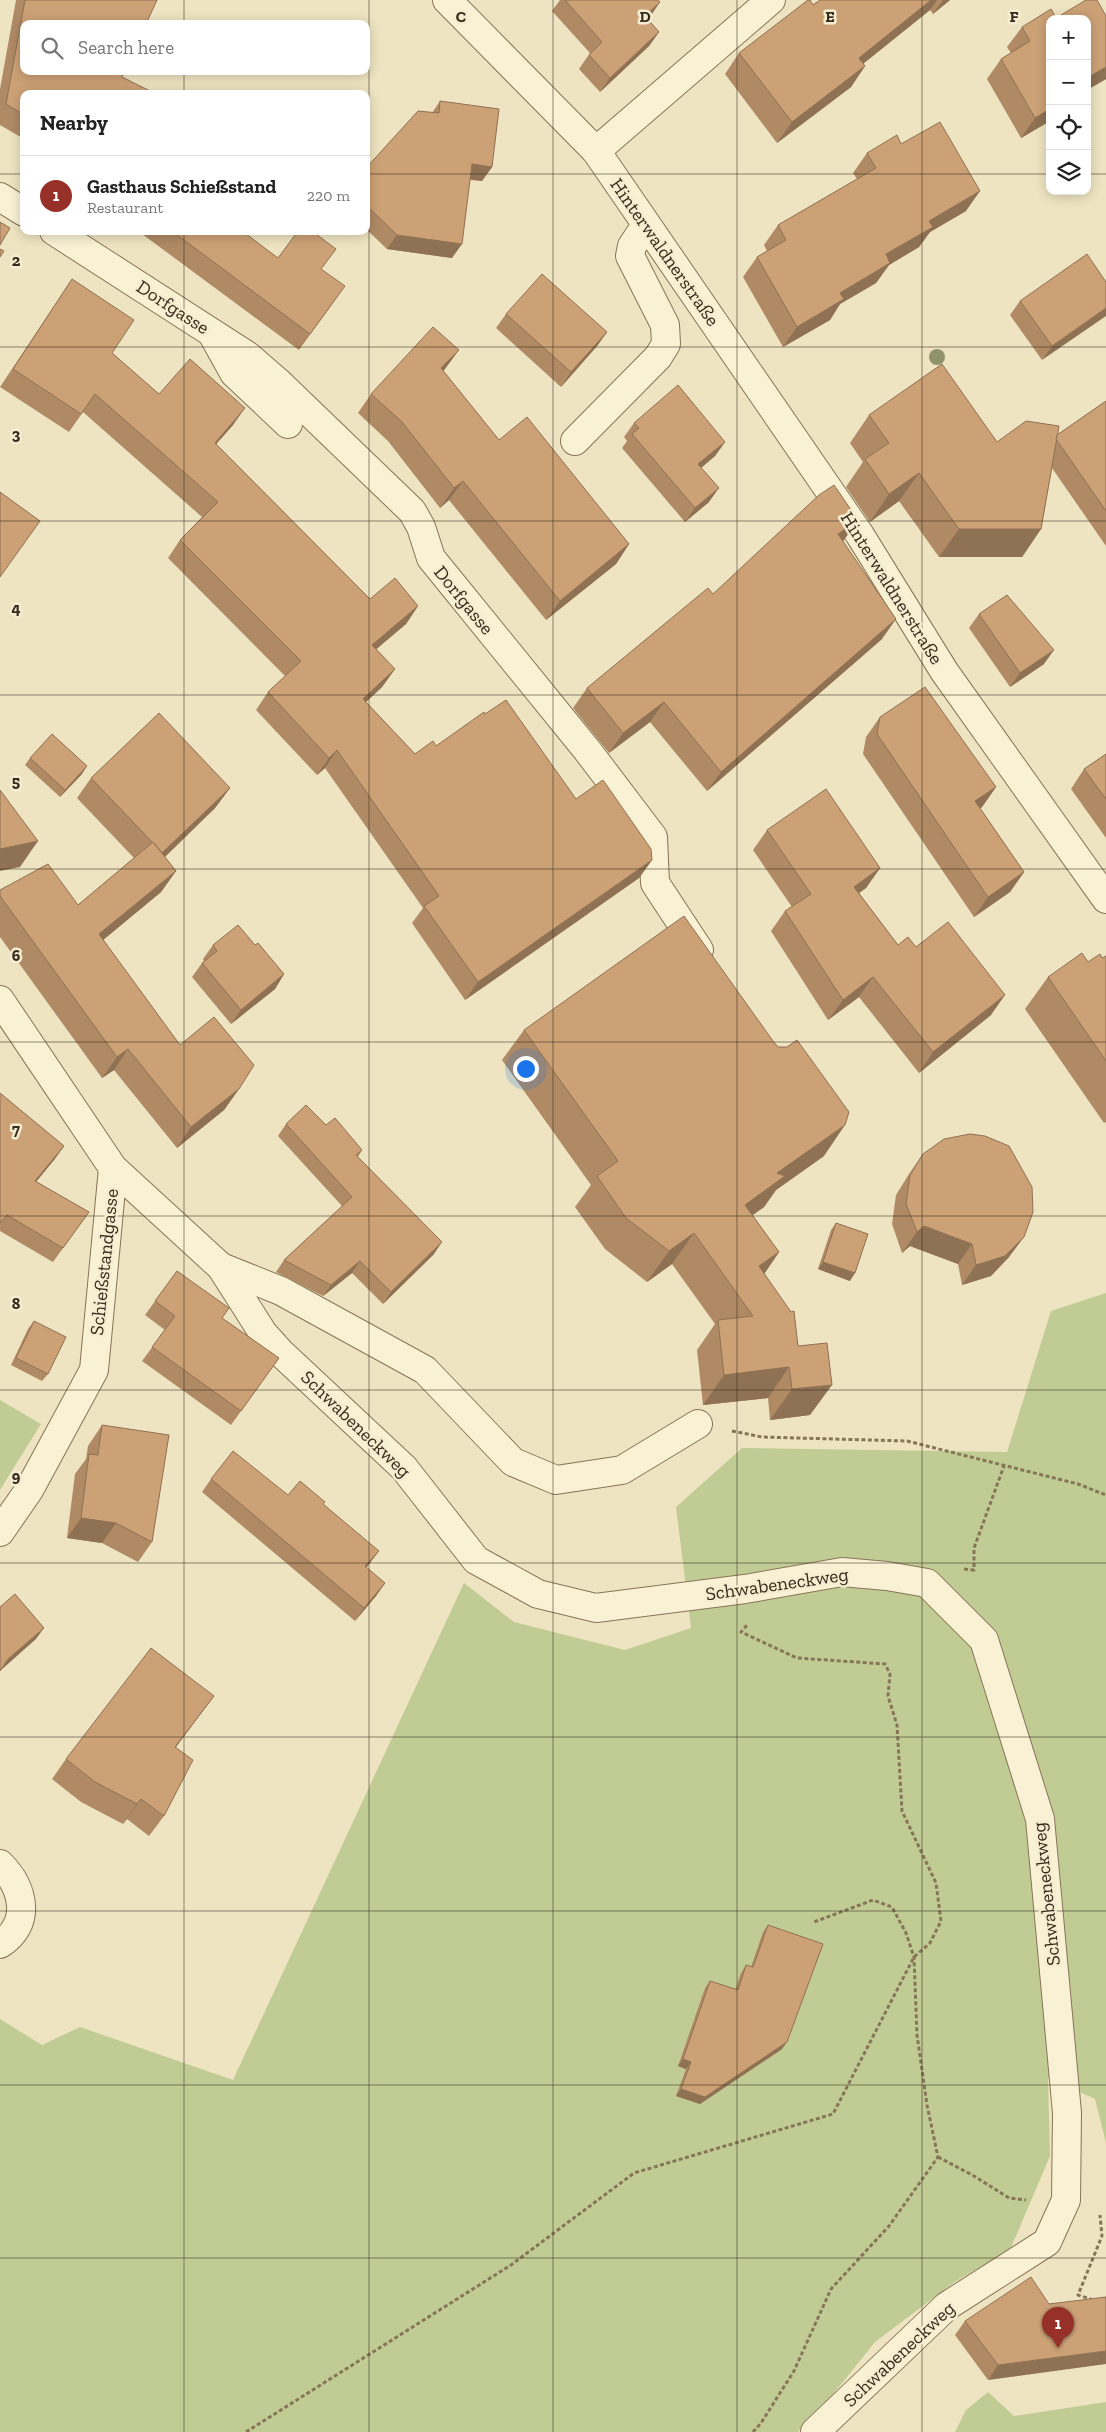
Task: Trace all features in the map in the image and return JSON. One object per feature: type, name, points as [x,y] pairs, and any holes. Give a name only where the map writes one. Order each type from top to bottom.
[{"type":"street","name":"Hinterwaldnerstraße","points":[[446,0],[596,151],[860,535],[944,671],[1106,899]]},
{"type":"street","points":[[596,151],[771,0]]},
{"type":"street","points":[[0,197],[20,210]]},
{"type":"street","points":[[575,441],[658,357],[666,344],[665,325],[631,261],[632,246],[646,225]]},
{"type":"street","name":"Dorfgasse","points":[[60,235],[248,356],[278,382],[412,511],[421,527],[431,558],[587,750],[653,837],[655,883],[715,974]]},
{"type":"street","points":[[212,333],[234,372],[288,424]]},
{"type":"street","name":"Schießstandgasse","points":[[0,1000],[113,1168],[94,1370],[29,1490],[0,1532]]},
{"type":"street","name":"Schwabeneckweg","points":[[113,1168],[221,1267],[263,1333],[404,1468],[476,1560],[538,1594],[596,1608],[745,1589],[842,1572],[927,1583],[984,1640],[1040,1819],[1067,2113],[1066,2200],[1047,2242],[947,2306],[815,2432]]},
{"type":"street","points":[[221,1267],[281,1291],[425,1370],[513,1462],[556,1480],[622,1470],[698,1424]]},
{"type":"street","points":[[0,1864],[13,1882],[21,1909],[21,1920],[17,1930],[0,1944]]},
{"type":"path","points":[[698,1424],[762,1437],[907,1441],[1078,1484],[1106,1495]]},
{"type":"path","points":[[956,1568],[974,1570],[974,1548],[1004,1466]]},
{"type":"path","points":[[246,2432],[511,2265],[634,2173],[833,2114],[914,1957],[930,1943],[941,1920],[936,1883],[902,1811],[897,1725],[888,1696],[890,1674],[885,1664],[798,1658],[740,1632],[757,1614],[745,1589]]},
{"type":"path","points":[[753,2432],[761,2423],[794,2371],[831,2289],[889,2226],[938,2157],[927,2105],[916,2036],[914,1957],[906,1933],[892,1907],[873,1900],[814,1922]]},
{"type":"path","points":[[938,2157],[974,2176],[1009,2198],[1028,2200],[1042,2214],[1058,2218]]},
{"type":"path","points":[[1097,2301],[1078,2295],[1102,2236],[1099,2207]]},
{"type":"green space","points":[[1106,1293],[1106,2143],[1095,2099],[1048,2078],[1050,2156],[1010,2250],[956,2281],[875,2342],[823,2407],[798,2432],[0,2432],[0,2019],[42,2045],[80,2027],[233,2080],[464,1583],[514,1622],[625,1650],[691,1628],[676,1507],[742,1448],[1007,1452],[1051,1311]]},
{"type":"green space","points":[[0,1400],[41,1424],[0,1490]]},
{"type":"green space","points":[[988,2392],[1014,2416],[1106,2402],[1106,2432],[955,2432],[966,2410]]},
{"type":"building","points":[[25,0],[157,0],[148,20],[21,20]]},
{"type":"building","points":[[565,0],[658,0],[660,2],[645,16],[659,32],[610,78],[589,55],[602,42]]},
{"type":"building","points":[[808,0],[813,5],[820,0],[931,0],[859,58],[865,66],[792,122],[739,53]]},
{"type":"building","points":[[1086,0],[1097,0],[1106,16],[1106,67],[1091,76],[1091,15],[1061,15]]},
{"type":"building","points":[[1051,9],[1054,15],[1046,15],[1046,111],[1035,118],[1001,59],[1030,41],[1022,27]]},
{"type":"building","points":[[20,27],[20,75],[123,75],[122,77],[148,90],[20,90],[20,113],[6,104]]},
{"type":"building","points":[[440,101],[499,109],[492,167],[472,164],[462,244],[397,235],[370,209],[370,164],[418,111],[439,113]]},
{"type":"building","points":[[940,122],[980,191],[929,221],[933,227],[886,254],[890,263],[840,293],[844,299],[797,327],[757,257],[786,240],[778,225],[876,168],[867,153],[897,135],[901,144]]},
{"type":"building","points":[[0,222],[10,228],[0,245]]},
{"type":"building","points":[[177,235],[247,235],[278,258],[295,235],[317,235],[336,249],[321,269],[345,286],[310,334]]},
{"type":"building","points":[[0,249],[4,251],[0,257]]},
{"type":"building","points":[[1087,254],[1106,282],[1106,308],[1052,346],[1020,301]]},
{"type":"building","points":[[542,274],[607,332],[571,372],[506,314]]},
{"type":"building","points":[[72,279],[134,320],[112,353],[159,394],[190,359],[245,408],[215,443],[370,599],[395,578],[418,606],[372,645],[395,669],[363,699],[415,754],[433,741],[436,746],[484,712],[485,714],[506,700],[576,799],[603,780],[651,849],[652,860],[478,982],[424,906],[439,896],[337,750],[329,758],[268,692],[301,661],[180,540],[218,502],[95,394],[81,414],[13,369]]},
{"type":"building","points":[[433,327],[459,350],[441,368],[499,440],[527,417],[629,544],[560,601],[463,481],[454,488],[402,422],[371,394]]},
{"type":"building","points":[[942,364],[997,442],[1026,421],[1059,426],[1041,529],[959,529],[919,473],[889,494],[865,459],[889,443],[869,415]]},
{"type":"building","points":[[678,385],[725,442],[698,464],[719,488],[695,508],[632,434],[639,428],[634,423]]},
{"type":"building","points":[[1106,401],[1106,511],[1056,439],[1057,435]]},
{"type":"building","points":[[834,485],[858,520],[838,534],[896,619],[721,772],[664,702],[623,733],[587,688],[708,588],[713,594],[819,495]]},
{"type":"building","points":[[0,492],[40,521],[0,577]]},
{"type":"building","points":[[1007,595],[1054,650],[1020,673],[979,614]]},
{"type":"building","points":[[925,687],[996,787],[975,801],[1024,872],[988,897],[877,734],[880,717]]},
{"type":"building","points":[[159,713],[230,788],[162,853],[91,778]]},
{"type":"building","points":[[52,734],[87,766],[65,790],[30,758]]},
{"type":"building","points":[[1106,754],[1106,799],[1084,769]]},
{"type":"building","points":[[826,789],[880,868],[854,887],[898,945],[908,937],[916,947],[948,922],[1005,995],[933,1052],[873,977],[843,1000],[785,911],[811,894],[767,830]]},
{"type":"building","points":[[0,790],[38,841],[0,849]]},
{"type":"building","points":[[153,842],[176,871],[99,934],[180,1045],[214,1017],[254,1065],[239,1089],[191,1127],[128,1049],[117,1057],[0,896],[0,890],[48,864],[78,905]]},
{"type":"building","points":[[684,916],[778,1047],[787,1047],[797,1040],[849,1112],[845,1125],[777,1173],[785,1176],[745,1205],[779,1252],[759,1266],[791,1312],[794,1311],[798,1346],[827,1343],[832,1385],[792,1389],[789,1367],[724,1375],[718,1320],[753,1316],[694,1233],[669,1251],[626,1218],[597,1176],[618,1161],[524,1030]]},
{"type":"building","points":[[238,925],[255,945],[258,943],[284,974],[241,1010],[202,963],[217,951],[213,945]]},
{"type":"building","points":[[1082,953],[1088,962],[1100,954],[1102,958],[1106,956],[1106,1061],[1048,977]]},
{"type":"building","points":[[0,1093],[64,1146],[35,1181],[89,1212],[63,1248],[7,1215],[0,1223]]},
{"type":"building","points":[[306,1105],[326,1125],[335,1118],[362,1150],[356,1155],[442,1242],[391,1292],[360,1261],[331,1285],[284,1260],[352,1197],[286,1124]]},
{"type":"building","points":[[970,1134],[985,1136],[1009,1146],[1032,1187],[1033,1212],[1024,1237],[1005,1256],[976,1265],[972,1244],[924,1226],[917,1232],[906,1204],[910,1175],[923,1154],[944,1139]]},
{"type":"building","points":[[836,1223],[868,1234],[855,1273],[823,1262]]},
{"type":"building","points":[[177,1271],[229,1308],[222,1318],[279,1358],[241,1411],[152,1347],[175,1316],[155,1301]]},
{"type":"building","points":[[34,1321],[66,1337],[48,1374],[16,1358]]},
{"type":"building","points":[[102,1425],[169,1435],[152,1542],[116,1523],[81,1518],[89,1454],[98,1455]]},
{"type":"building","points":[[233,1451],[288,1495],[300,1481],[325,1502],[323,1504],[379,1551],[365,1566],[385,1583],[364,1608],[211,1479]]},
{"type":"building","points":[[15,1594],[44,1628],[8,1659],[0,1671],[0,1607]]},
{"type":"building","points":[[151,1648],[214,1696],[175,1747],[193,1760],[164,1816],[141,1799],[137,1804],[95,1782],[66,1759]]},
{"type":"building","points":[[768,1925],[823,1944],[787,2042],[705,2097],[681,2089],[691,2062],[683,2059],[710,1981],[738,1990],[746,1965],[753,1967]]},
{"type":"building","points":[[1031,2277],[1049,2304],[1106,2297],[1106,2351],[998,2365],[965,2321]]},
{"type":"place","name":"Gasthaus Schießstand","points":[[1058,2348]]}]
